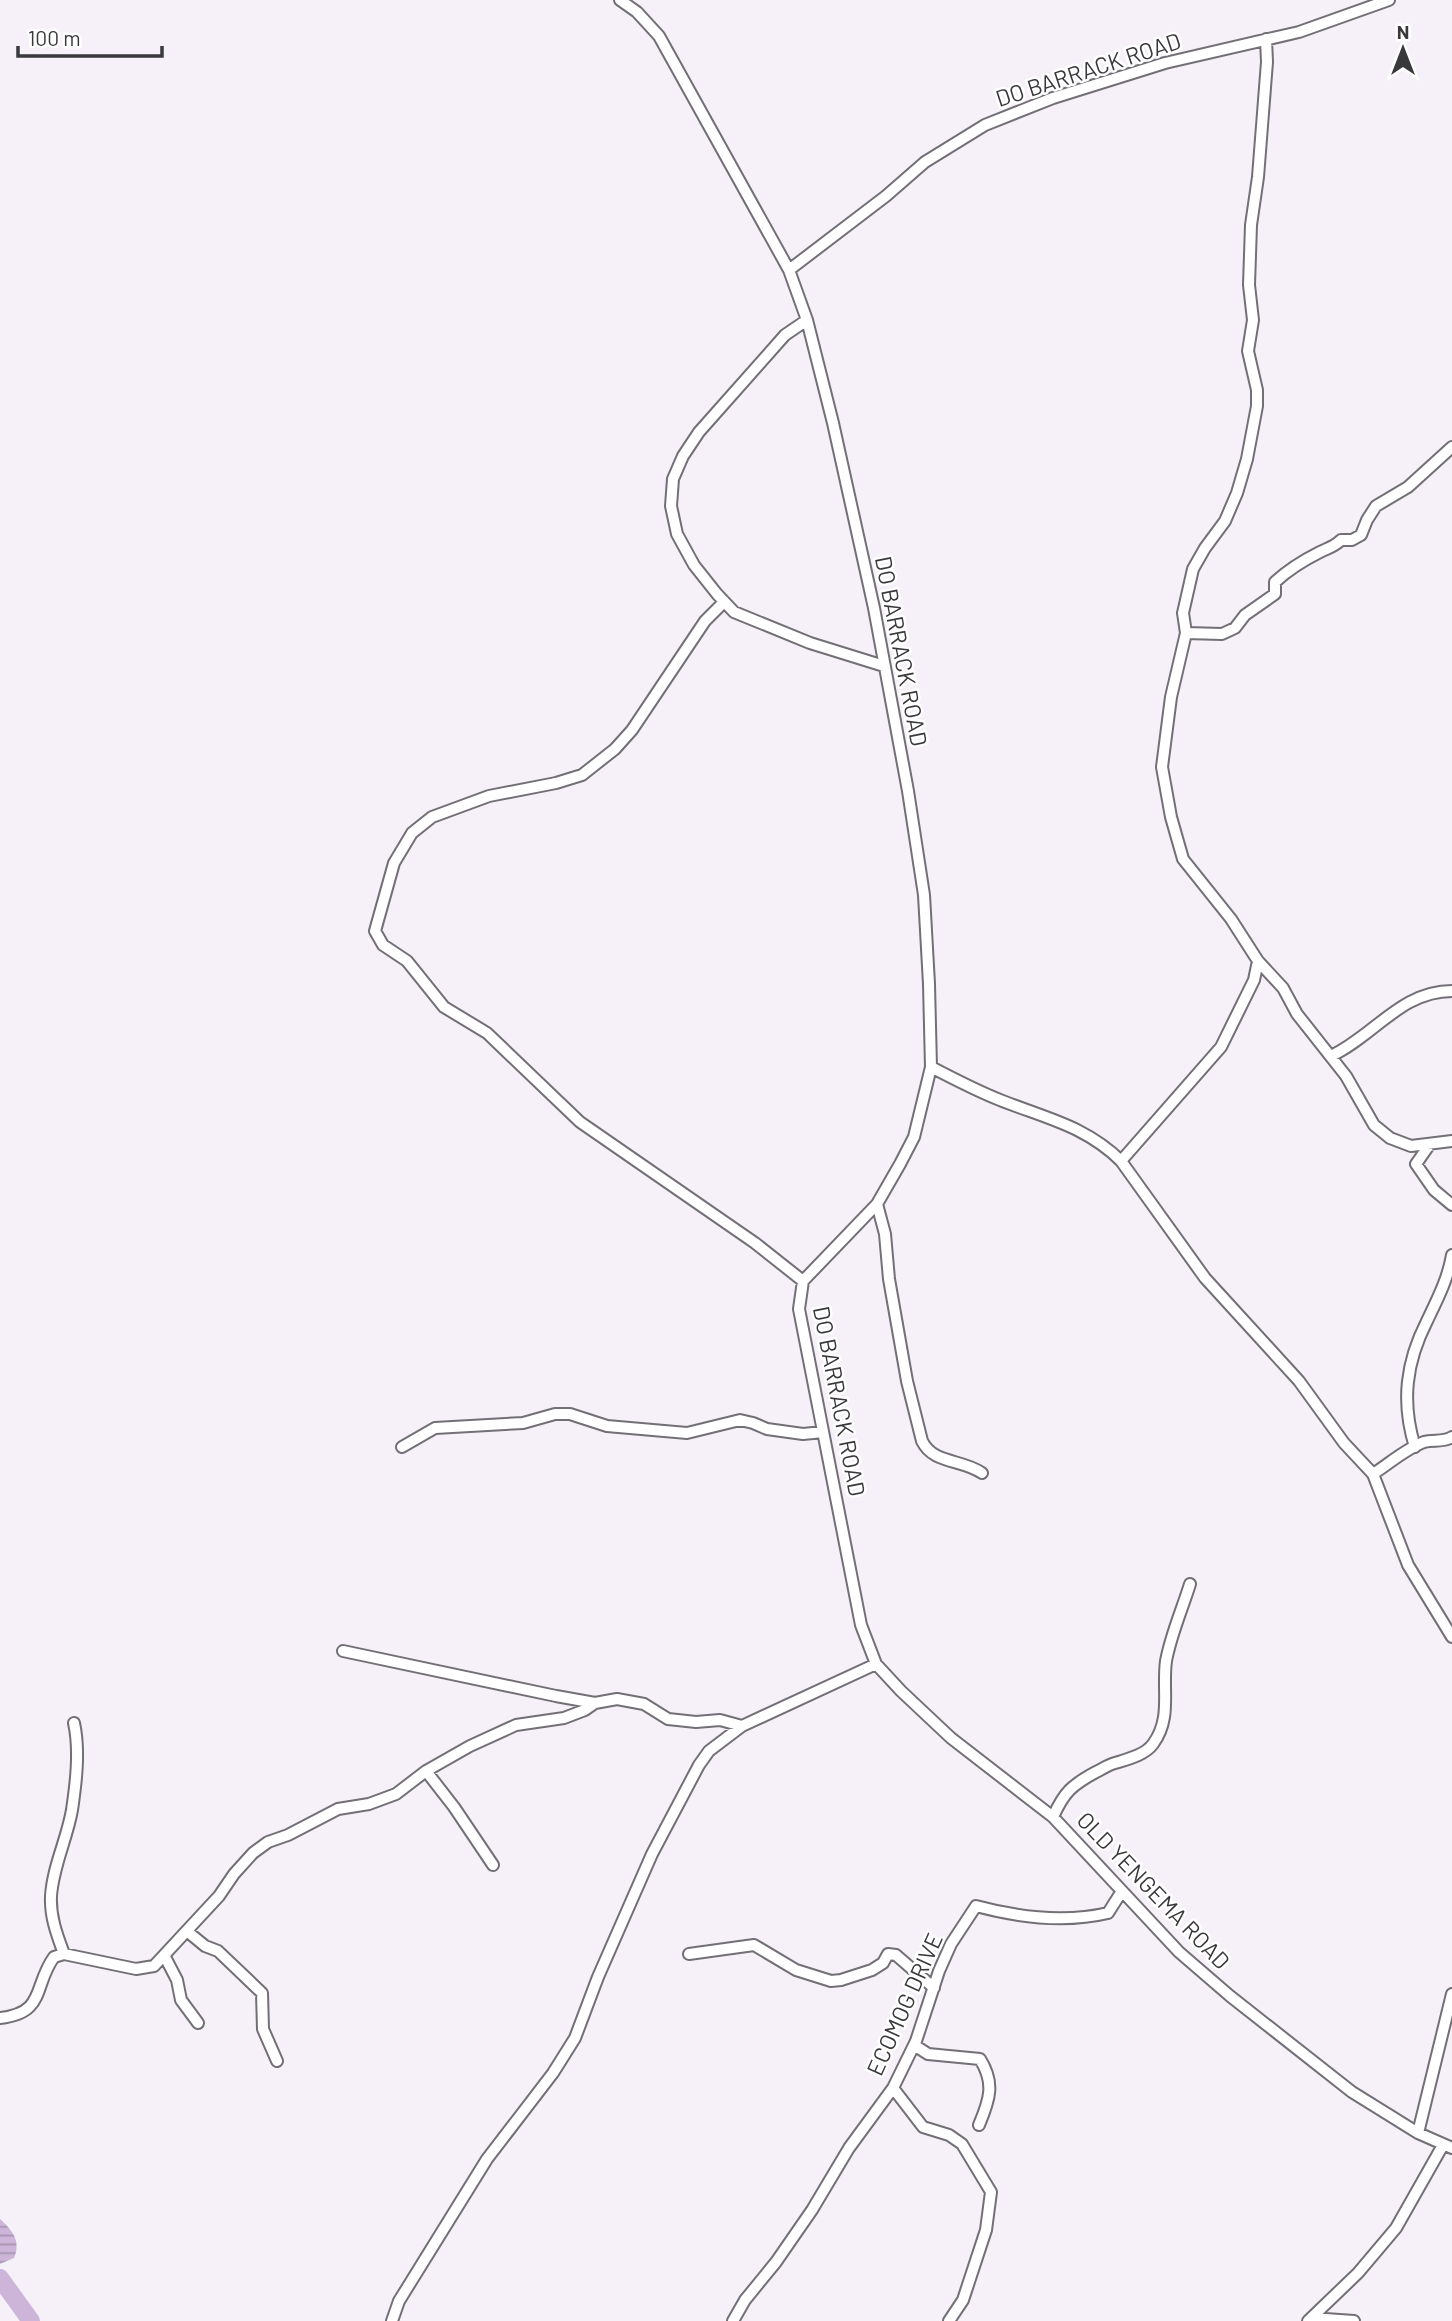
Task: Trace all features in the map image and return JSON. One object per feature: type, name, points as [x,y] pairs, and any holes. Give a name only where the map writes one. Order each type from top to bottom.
[{"type":"street","points":[[621,0],[637,12],[659,36],[789,270]]},
{"type":"street","name":"DO BARRACK ROAD","points":[[876,1664],[861,1625],[799,1309],[803,1281],[877,1204],[914,1137],[931,1067],[924,895],[874,608],[836,435],[807,320],[789,270],[886,196],[925,162],[985,125],[1053,98],[1165,64],[1299,32],[1389,0]]},
{"type":"street","points":[[1266,38],[1267,62],[1258,177],[1251,225],[1249,285],[1253,320],[1248,351],[1257,390],[1257,406],[1237,493],[1225,521],[1193,569],[1184,613],[1186,633],[1171,697],[1162,767],[1171,817],[1183,859],[1231,919],[1258,961],[1283,988],[1297,1014],[1346,1076],[1374,1125],[1390,1138],[1410,1146],[1452,1141]]},
{"type":"street","points":[[807,320],[785,335],[699,432],[683,456],[673,478],[671,506],[677,534],[694,565],[734,612],[849,657],[884,666]]},
{"type":"street","points":[[1186,633],[1222,634],[1235,628],[1245,615],[1275,594],[1275,582],[1283,574],[1334,547],[1341,540],[1352,540],[1361,536],[1376,506],[1408,487],[1452,447]]},
{"type":"street","points":[[724,602],[705,621],[632,730],[615,749],[582,775],[489,796],[432,817],[412,833],[394,863],[375,931],[383,945],[407,961],[443,1007],[487,1033],[580,1122],[755,1243],[803,1281]]},
{"type":"street","points":[[1121,1161],[1221,1047],[1254,980],[1258,961]]},
{"type":"street","points":[[1331,1056],[1348,1048],[1411,1001],[1426,994],[1452,991]]},
{"type":"street","points":[[931,1067],[1002,1101],[1053,1118],[1080,1131],[1105,1145],[1121,1161],[1205,1278],[1299,1381],[1344,1443],[1373,1474],[1408,1565],[1452,1637]]},
{"type":"street","points":[[1430,1144],[1416,1164],[1434,1190],[1452,1205]]},
{"type":"street","points":[[877,1204],[885,1234],[889,1279],[907,1381],[922,1441],[933,1456],[966,1464],[982,1473]]},
{"type":"street","points":[[1415,1447],[1406,1398],[1406,1378],[1412,1357],[1439,1297],[1452,1255]]},
{"type":"street","points":[[402,1447],[435,1428],[523,1423],[555,1414],[569,1414],[607,1426],[687,1433],[740,1420],[767,1429],[803,1434],[823,1432]]},
{"type":"street","points":[[1373,1474],[1426,1441],[1451,1439]]},
{"type":"street","points":[[1053,1817],[1066,1791],[1081,1779],[1150,1748],[1159,1735],[1165,1722],[1166,1664],[1177,1620],[1190,1584]]},
{"type":"street","points":[[343,1651],[595,1703],[617,1699],[644,1704],[668,1719],[696,1722],[720,1720],[742,1726]]},
{"type":"street","points":[[392,2321],[399,2301],[487,2159],[553,2073],[575,2038],[641,1877],[689,1782],[709,1751],[742,1726],[876,1664]]},
{"type":"street","name":"OLD YENGEMA ROAD","points":[[876,1664],[951,1738],[1053,1817],[1179,1952],[1230,1996],[1352,2092],[1418,2133],[1447,2147]]},
{"type":"street","points":[[0,2018],[27,2011],[39,1994],[45,1968],[54,1957],[64,1954],[136,1969],[154,1966],[219,1896],[253,1853],[268,1842],[288,1835],[338,1809],[369,1804],[396,1794],[426,1771],[470,1746],[516,1725],[564,1718],[595,1703]]},
{"type":"street","points":[[64,1954],[53,1926],[51,1896],[58,1858],[72,1811],[78,1740],[74,1723]]},
{"type":"street","points":[[426,1771],[493,1865]]},
{"type":"street","name":"ECOMOG DRIVE","points":[[733,2321],[745,2300],[776,2262],[812,2210],[849,2148],[893,2088],[914,2045],[951,1944],[975,1906],[1036,1916],[1093,1916],[1108,1913],[1122,1891]]},
{"type":"street","points":[[188,1931],[205,1947],[218,1951],[262,1993],[262,2029],[277,2061]]},
{"type":"street","points":[[689,1954],[754,1945],[783,1965],[831,1980],[841,1980],[872,1970],[883,1964],[888,1954],[896,1955],[934,1988]]},
{"type":"street","points":[[164,1957],[177,1980],[181,2000],[198,2023]]},
{"type":"street","points":[[1418,2133],[1452,1994]]},
{"type":"street","points":[[914,2045],[928,2054],[980,2059],[990,2076],[990,2082],[988,2099],[979,2125]]},
{"type":"street","points":[[893,2088],[923,2127],[949,2135],[962,2144],[991,2192],[986,2230],[963,2300],[949,2321]]},
{"type":"street","points":[[1310,2319],[1358,2273],[1396,2228],[1447,2147]]},
{"type":"street","points":[[1310,2319],[1354,2321]]},
{"type":"shaded area","points":[[0,2219],[12,2232],[17,2246],[14,2258],[0,2264]]},
{"type":"waterway","points":[[0,2278],[31,2321]]}]
